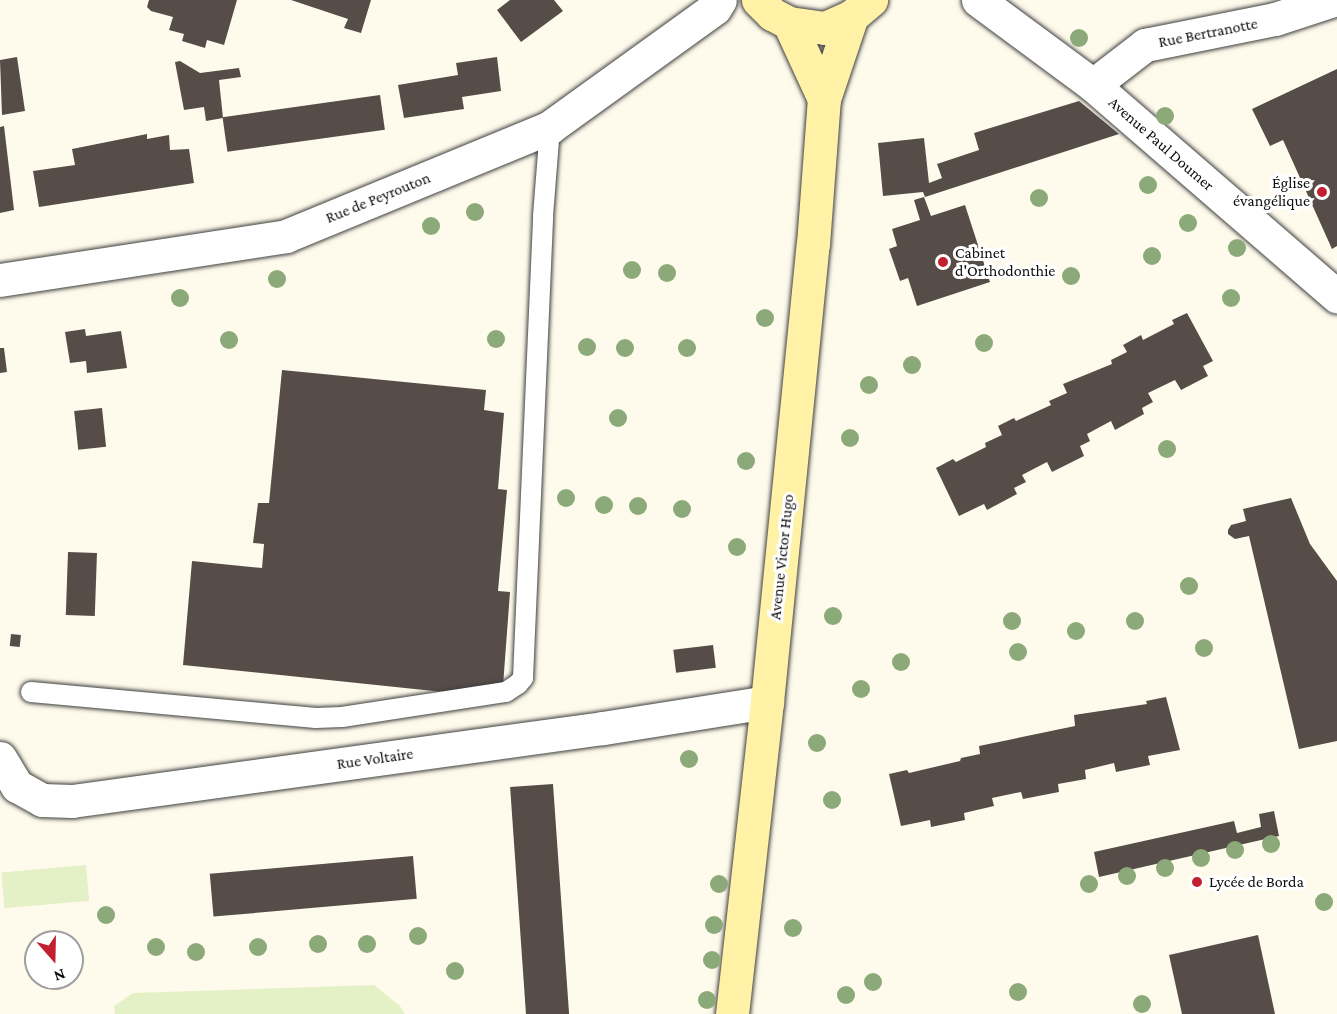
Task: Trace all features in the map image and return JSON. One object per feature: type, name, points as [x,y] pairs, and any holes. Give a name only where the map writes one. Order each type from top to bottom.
[{"type":"main road","points":[[758,0],[772,14],[789,23],[825,28],[862,8]]},
{"type":"main road","name":"Avenue Victor Hugo","points":[[732,1014],[767,702],[813,244],[824,99],[862,8]]},
{"type":"main road","name":"Avenue Victor Hugo","points":[[789,23],[824,99]]},
{"type":"street","name":"Rue de Peyrouton","points":[[0,280],[286,236],[550,127],[718,4],[758,0]]},
{"type":"street","name":"Avenue Paul Doumer","points":[[978,0],[1093,85],[1337,296]]},
{"type":"street","name":"Rue Bertranotte","points":[[1093,85],[1145,45],[1275,19],[1333,0]]},
{"type":"street","name":"Rue Voltaire","points":[[0,758],[17,786],[42,800],[72,801],[603,728],[767,702]]},
{"type":"lane","points":[[31,693],[316,718],[342,717],[506,692],[524,678],[543,216],[550,127]]},
{"type":"green space","points":[[86,865],[89,901],[4,908],[1,872]]},
{"type":"green space","points":[[374,985],[400,1006],[405,1014],[115,1014],[114,1006],[133,993]]},
{"type":"building","points":[[149,0],[237,0],[224,45],[207,40],[205,48],[182,41],[184,34],[169,30],[173,17],[151,11],[147,7]]},
{"type":"building","points":[[291,0],[371,0],[361,33],[344,28],[348,19]]},
{"type":"building","points":[[510,0],[554,0],[563,11],[521,42],[497,10]]},
{"type":"building","points":[[17,57],[25,111],[2,115],[0,60]]},
{"type":"building","points":[[497,57],[501,91],[462,97],[464,109],[404,118],[398,85],[458,75],[456,63]]},
{"type":"building","points":[[180,61],[200,73],[239,68],[241,77],[219,80],[223,118],[206,121],[204,107],[184,110],[175,62]]},
{"type":"building","points":[[1337,69],[1337,246],[1332,249],[1283,140],[1270,146],[1252,109]]},
{"type":"building","points":[[380,95],[385,130],[227,152],[223,117]]},
{"type":"building","points":[[1079,101],[1119,134],[925,197],[923,192],[883,196],[878,143],[924,138],[929,183],[942,178],[937,164],[979,150],[974,133]]},
{"type":"building","points":[[4,126],[14,210],[0,213],[0,127]]},
{"type":"building","points":[[147,134],[147,139],[169,135],[170,150],[189,149],[194,183],[39,207],[33,171],[75,165],[72,149]]},
{"type":"building","name":"Cabinet d'Orthodonthie","points":[[924,197],[931,216],[965,205],[990,282],[917,306],[908,278],[900,281],[889,249],[897,246],[892,229],[920,220],[914,200]]},
{"type":"building","points":[[1187,313],[1213,361],[1203,366],[1208,376],[1181,390],[1175,380],[1148,393],[1153,402],[1142,408],[1144,414],[1115,430],[1111,421],[1087,434],[1090,441],[1080,446],[1084,456],[1052,472],[1047,462],[1022,475],[1026,482],[1014,488],[1017,494],[987,510],[984,504],[959,516],[936,468],[953,459],[956,462],[986,447],[985,443],[1002,435],[998,426],[1014,418],[1016,421],[1051,405],[1049,401],[1067,393],[1063,384],[1112,364],[1111,360],[1127,352],[1123,345],[1141,335],[1143,340],[1174,324],[1172,320]]},
{"type":"building","points":[[85,329],[86,336],[121,331],[127,368],[87,373],[86,361],[70,363],[65,332]]},
{"type":"building","points":[[0,348],[4,348],[7,372],[0,373]]},
{"type":"building","points":[[282,370],[486,390],[484,410],[504,413],[498,489],[507,490],[498,591],[510,592],[503,686],[453,693],[183,665],[192,561],[262,568],[264,544],[253,543],[258,503],[269,503]]},
{"type":"building","points":[[102,408],[106,447],[78,450],[74,411]]},
{"type":"building","points":[[1291,498],[1310,544],[1337,581],[1337,741],[1299,749],[1249,536],[1235,539],[1228,534],[1231,525],[1246,521],[1243,509]]},
{"type":"building","points":[[68,552],[97,553],[95,616],[66,615]]},
{"type":"building","points":[[11,634],[21,635],[20,647],[10,646]]},
{"type":"building","points":[[713,645],[716,668],[676,673],[673,650]]},
{"type":"building","points":[[1166,697],[1180,750],[1148,756],[1150,765],[1116,772],[1114,763],[1085,770],[1086,779],[1058,784],[1059,792],[1023,799],[1021,792],[992,798],[994,806],[964,813],[965,820],[931,827],[930,820],[901,826],[889,774],[907,770],[909,773],[960,761],[961,758],[980,754],[979,746],[1075,726],[1074,715],[1147,704],[1146,701]]},
{"type":"building","points":[[553,784],[569,1014],[526,1014],[510,787]]},
{"type":"building","points":[[1274,811],[1279,836],[1099,877],[1094,852],[1234,821],[1237,833],[1261,827],[1259,814]]},
{"type":"building","points":[[413,856],[417,899],[214,917],[210,874]]},
{"type":"building","points":[[1258,935],[1275,1014],[1182,1014],[1169,955]]},
{"type":"place","name":"Église évangélique","points":[[1322,192]]},
{"type":"place","name":"Cabinet d'Orthodonthie","points":[[943,262]]},
{"type":"place","name":"Lycée de Borda","points":[[1197,882]]}]
